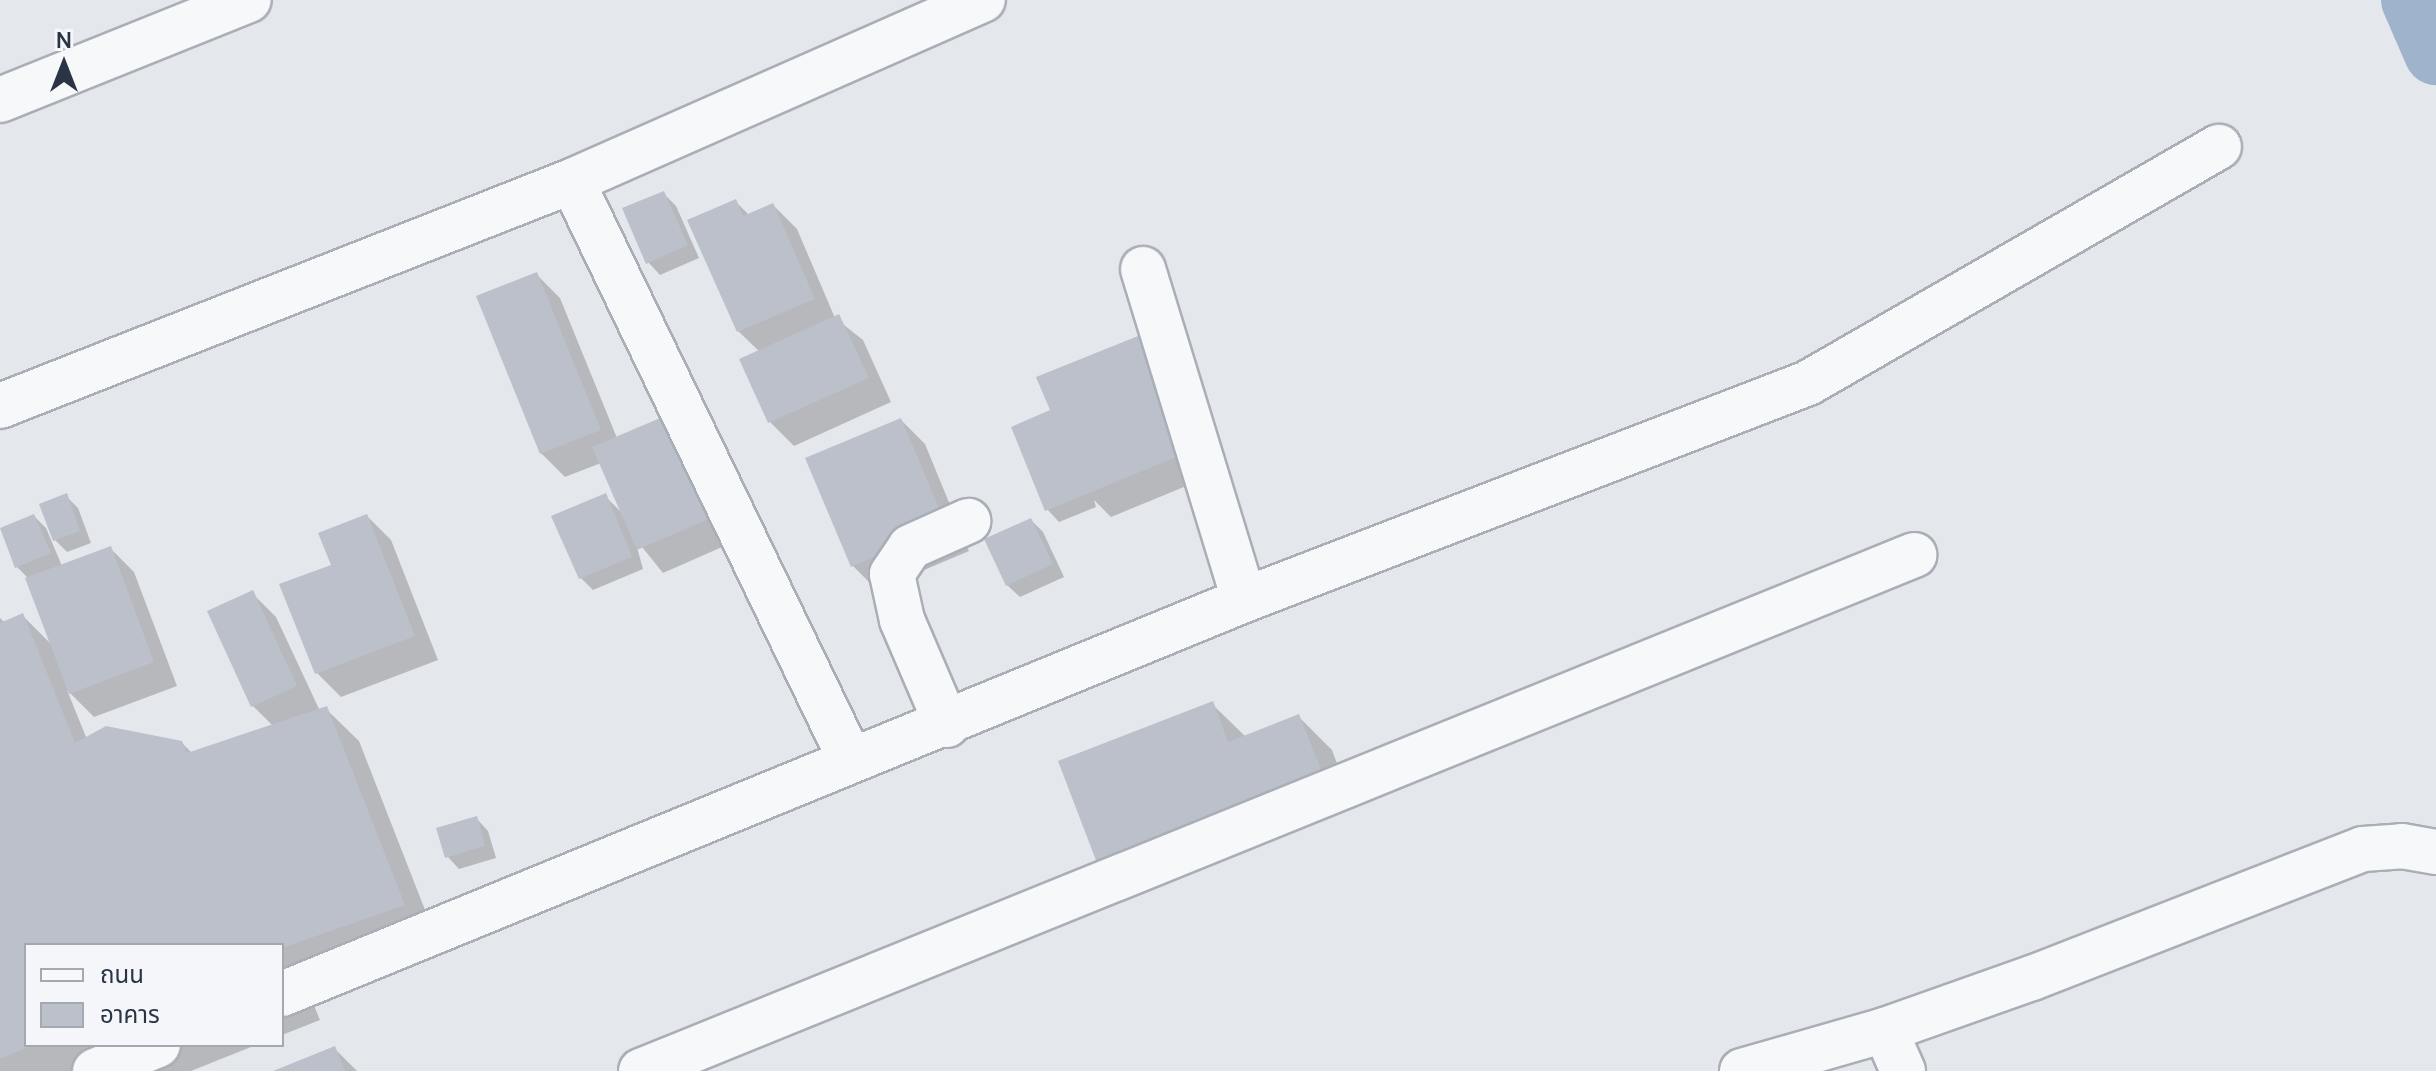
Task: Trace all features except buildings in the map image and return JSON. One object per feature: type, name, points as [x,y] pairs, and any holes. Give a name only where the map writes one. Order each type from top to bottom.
[{"type":"street","points":[[0,100],[249,0]]},
{"type":"street","points":[[0,406],[572,181],[983,0]]},
{"type":"street","points":[[284,993],[850,759],[947,725],[1244,600],[1808,383],[2219,147]]},
{"type":"street","points":[[572,181],[850,759]]},
{"type":"street","points":[[1143,269],[1244,600]]},
{"type":"street","points":[[947,725],[902,620],[892,574],[910,547],[968,521]]},
{"type":"street","points":[[641,1071],[1914,555]]},
{"type":"street","points":[[1742,1071],[1885,1030],[2363,849],[2402,846],[2436,852]]},
{"type":"street","points":[[1885,1030],[1903,1071]]},
{"type":"street","points":[[95,1071],[153,1047]]},
{"type":"waterway","points":[[2413,0],[2436,53]]}]
